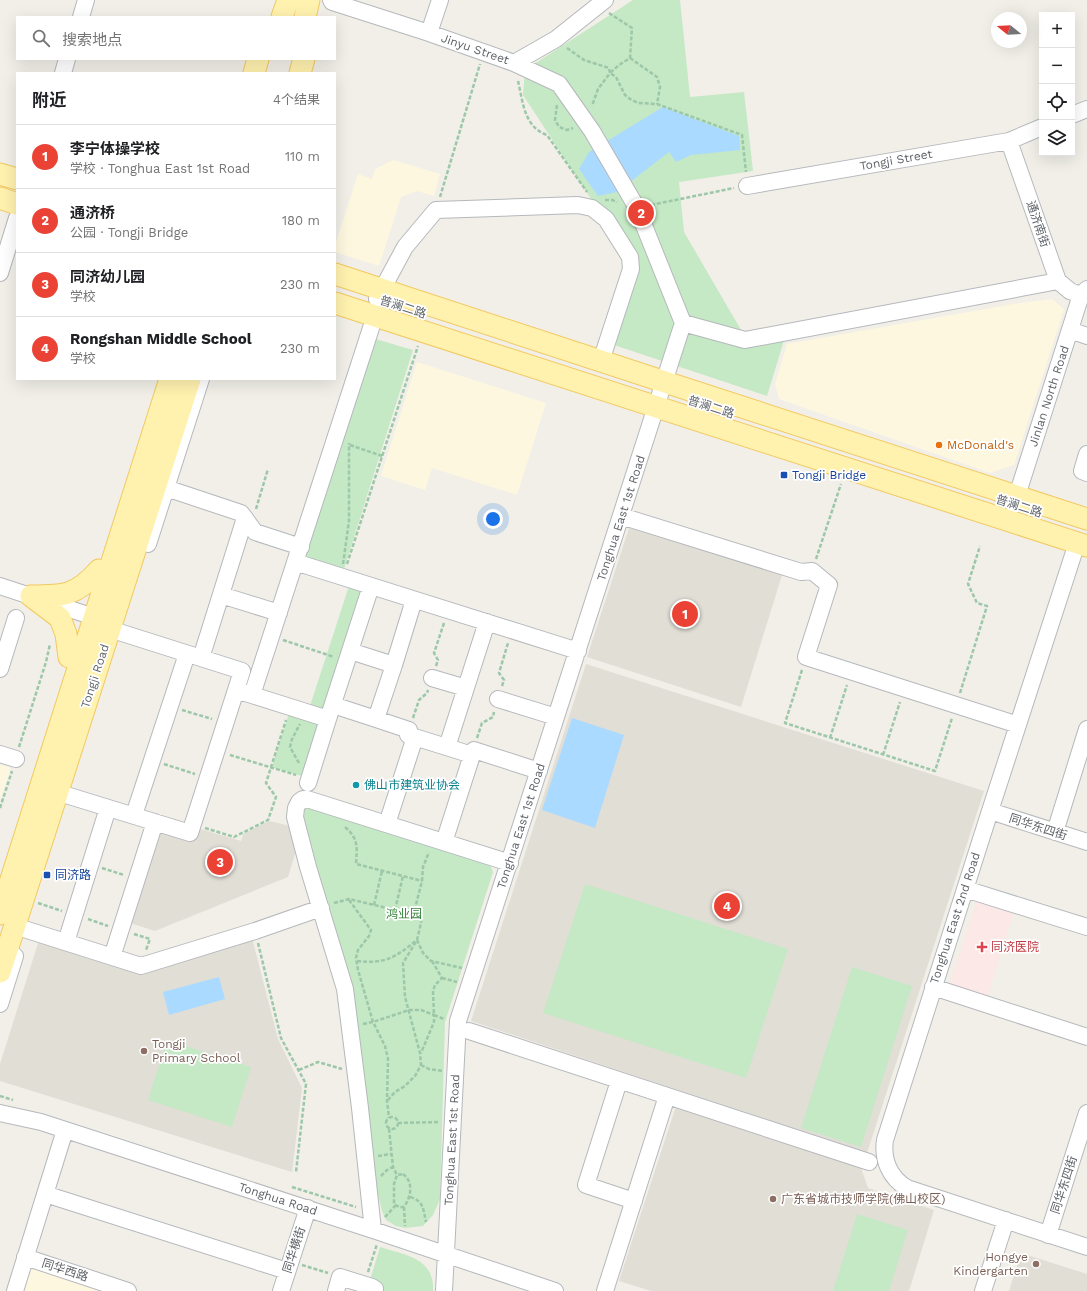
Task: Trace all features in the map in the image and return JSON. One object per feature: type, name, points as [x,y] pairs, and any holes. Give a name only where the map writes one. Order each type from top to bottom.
[{"type":"main road","points":[[305,16],[309,0]]},
{"type":"main road","points":[[315,16],[316,0]]},
{"type":"main road","points":[[254,72],[258,60]]},
{"type":"main road","points":[[265,72],[270,60]]},
{"type":"main road","points":[[287,72],[292,60]]},
{"type":"main road","points":[[300,72],[304,60]]},
{"type":"main road","points":[[0,174],[16,179]]},
{"type":"main road","points":[[0,198],[16,204]]},
{"type":"main road","points":[[336,274],[379,294],[601,361],[659,400],[842,480],[1082,546]]},
{"type":"main road","name":"普澜二路","points":[[336,285],[379,294],[659,400],[1082,546]]},
{"type":"main road","name":"普澜二路","points":[[336,303],[659,400],[1016,500],[1082,546]]},
{"type":"main road","points":[[336,317],[419,344],[659,400]]},
{"type":"main road","points":[[31,596],[68,594],[88,582],[101,580],[160,380]]},
{"type":"main road","name":"Tongji Road","points":[[0,972],[100,652],[94,617],[101,580],[170,380]]},
{"type":"main road","name":"Tongji Road","points":[[0,914],[100,652],[128,588],[190,380]]},
{"type":"main road","points":[[1016,500],[1087,519]]},
{"type":"main road","points":[[0,877],[69,656],[66,634],[60,618],[31,596]]},
{"type":"main road","points":[[69,656],[100,652]]},
{"type":"street","points":[[81,16],[86,0]]},
{"type":"street","name":"Jinyu Street","points":[[331,0],[332,2],[429,33],[514,63],[556,39],[602,3]]},
{"type":"street","points":[[429,33],[440,0]]},
{"type":"street","points":[[63,72],[68,60]]},
{"type":"street","points":[[514,63],[559,84],[590,127],[638,210],[683,323],[745,340],[1058,281],[1070,290],[1084,292]]},
{"type":"street","points":[[1075,114],[1087,109]]},
{"type":"street","name":"Tongji Street","points":[[747,186],[1009,141],[1039,128]]},
{"type":"street","name":"通济南街","points":[[1009,141],[1058,281]]},
{"type":"street","points":[[379,294],[405,248],[436,210],[578,205],[592,208],[606,219],[630,257],[631,269],[601,361]]},
{"type":"street","points":[[0,273],[16,221]]},
{"type":"street","name":"Jinlan North Road","points":[[1016,500],[1070,330],[1084,292]]},
{"type":"street","name":"Tonghua East 1st Road","points":[[444,1291],[458,1021],[683,323]]},
{"type":"street","points":[[252,695],[371,328]]},
{"type":"street","points":[[1070,330],[1087,336]]},
{"type":"street","points":[[0,1004],[66,795],[100,652],[119,632],[128,588],[166,488],[201,380]]},
{"type":"street","points":[[1087,454],[1082,471],[1087,473]]},
{"type":"street","points":[[166,488],[241,513],[255,532],[341,576],[578,651]]},
{"type":"street","points":[[621,516],[801,572],[812,571],[828,585],[806,657],[1018,725]]},
{"type":"street","points":[[134,816],[170,706],[194,656],[220,595],[248,522]]},
{"type":"street","name":"Tonghua East 2nd Road","points":[[1006,1220],[907,1188],[899,1183],[892,1175],[885,1158],[885,1140],[1018,725],[1082,546]]},
{"type":"street","points":[[0,586],[94,617]]},
{"type":"street","points":[[307,780],[331,712],[371,586]]},
{"type":"street","points":[[220,595],[279,614]]},
{"type":"street","points":[[376,719],[414,600]]},
{"type":"street","points":[[447,747],[487,622]]},
{"type":"street","points":[[0,669],[9,627]]},
{"type":"street","points":[[119,632],[258,676]]},
{"type":"street","points":[[348,656],[394,665]]},
{"type":"street","points":[[66,795],[190,833],[242,671]]},
{"type":"street","points":[[432,678],[466,688]]},
{"type":"street","points":[[236,690],[297,709],[331,712],[376,719],[410,730],[408,735],[472,756]]},
{"type":"street","points":[[498,699],[556,717]]},
{"type":"street","points":[[1055,832],[1087,729]]},
{"type":"street","points":[[388,824],[415,737]]},
{"type":"street","points":[[446,836],[474,750],[539,771]]},
{"type":"street","points":[[0,754],[16,759]]},
{"type":"street","points":[[381,1225],[356,1073],[345,989],[295,817],[299,802],[303,799],[307,799],[510,863]]},
{"type":"street","points":[[66,942],[108,808]]},
{"type":"street","name":"同华东四街","points":[[990,811],[1087,842]]},
{"type":"street","points":[[112,957],[155,822]]},
{"type":"street","points":[[965,889],[1087,927]]},
{"type":"street","points":[[24,928],[141,966],[255,931],[321,908]]},
{"type":"street","points":[[933,987],[1087,1037]]},
{"type":"street","points":[[469,1031],[869,1162]]},
{"type":"street","points":[[618,1081],[586,1185],[634,1201]]},
{"type":"street","points":[[605,1291],[667,1096]]},
{"type":"street","points":[[6,1102],[41,1122]]},
{"type":"street","name":"同华东四街","points":[[1048,1235],[1081,1155],[1087,1113]]},
{"type":"street","name":"Tonghua Road","points":[[0,1114],[41,1122],[308,1208],[381,1225],[446,1255],[555,1291]]},
{"type":"street","points":[[15,1291],[65,1130]]},
{"type":"street","points":[[45,1194],[289,1266]]},
{"type":"street","name":"同华横街","points":[[281,1291],[308,1208]]},
{"type":"street","points":[[983,1291],[1006,1220],[1087,1247]]},
{"type":"street","name":"同华西路","points":[[25,1257],[128,1291]]},
{"type":"street","points":[[338,1284],[370,1288]]},
{"type":"path","points":[[602,3],[632,28],[630,58]]},
{"type":"path","points":[[556,39],[584,60],[609,68],[610,73],[616,77],[624,95],[630,99],[638,103],[656,104],[742,135],[747,186],[638,210],[612,200],[600,201]]},
{"type":"path","points":[[436,210],[483,52]]},
{"type":"path","points":[[590,127],[589,114],[598,89],[610,73],[630,58]]},
{"type":"path","points":[[630,58],[656,77],[660,87],[656,104]]},
{"type":"path","points":[[514,63],[527,117],[539,132],[548,135],[590,197]]},
{"type":"path","points":[[341,576],[419,344]]},
{"type":"path","points":[[341,576],[349,521],[349,437]]},
{"type":"path","points":[[350,445],[382,456]]},
{"type":"path","points":[[248,522],[268,469]]},
{"type":"path","points":[[812,571],[842,480]]},
{"type":"path","points":[[806,657],[785,723],[935,771],[987,606],[977,603],[968,584],[980,546]]},
{"type":"path","points":[[271,636],[348,656]]},
{"type":"path","points":[[0,808],[46,662],[50,645],[49,638]]},
{"type":"path","points":[[830,738],[851,671]]},
{"type":"path","points":[[883,755],[904,688]]},
{"type":"path","points":[[170,706],[226,723]]},
{"type":"path","points":[[193,825],[234,838],[268,820],[276,797],[266,783],[271,767],[297,709]]},
{"type":"path","points":[[297,709],[300,724],[292,739],[290,747],[307,780]]},
{"type":"path","points":[[216,751],[271,767],[307,780]]},
{"type":"path","points":[[152,761],[208,778]]},
{"type":"path","points":[[344,826],[354,836],[358,846],[356,864],[422,881]]},
{"type":"path","points":[[413,916],[422,881],[423,867],[431,846]]},
{"type":"path","points":[[90,864],[137,879]]},
{"type":"path","points":[[374,905],[382,871]]},
{"type":"path","points":[[395,910],[403,876]]},
{"type":"path","points":[[349,899],[370,930],[369,936],[358,950],[356,958],[374,1022],[385,1046],[388,1059],[387,1101],[389,1118],[385,1123],[389,1130],[393,1167],[397,1175],[394,1184],[393,1198],[394,1204],[398,1207],[404,1207]]},
{"type":"path","points":[[336,902],[349,899],[421,918],[422,923],[417,940],[403,963],[405,997],[420,1053],[421,1065],[416,1076],[405,1086],[395,1092],[387,1101]]},
{"type":"path","points":[[33,902],[150,939]]},
{"type":"path","points":[[255,931],[281,1038],[306,1084],[296,1172]]},
{"type":"path","points":[[357,961],[373,963],[384,961],[397,955],[417,940]]},
{"type":"path","points":[[417,940],[423,953],[431,961],[442,978],[458,982]]},
{"type":"path","points":[[431,961],[462,969],[464,962]]},
{"type":"path","points":[[456,990],[460,975]]},
{"type":"path","points":[[420,1053],[434,1022],[433,991],[435,985],[442,978]]},
{"type":"path","points":[[374,1022],[409,1010],[421,1010],[446,1020],[445,1022]]},
{"type":"path","points":[[299,1070],[318,1062],[356,1073]]},
{"type":"path","points":[[444,1064],[444,1078]]},
{"type":"path","points":[[421,1065],[429,1069],[444,1071]]},
{"type":"path","points":[[0,1096],[6,1102]]},
{"type":"path","points":[[389,1118],[394,1118],[398,1123]]},
{"type":"path","points":[[398,1123],[443,1122]]},
{"type":"path","points":[[389,1130],[396,1129],[398,1123]]},
{"type":"path","points":[[372,1158],[391,1154]]},
{"type":"path","points":[[380,1177],[387,1170],[393,1167]]},
{"type":"path","points":[[397,1175],[403,1174],[407,1176],[409,1180],[410,1197],[404,1207],[405,1228]]},
{"type":"path","points":[[410,1197],[417,1199],[421,1204],[426,1222]]},
{"type":"path","points":[[381,1225],[396,1205]]},
{"type":"path","points":[[370,1288],[382,1211]]},
{"type":"path","points":[[422,1226],[430,1218]]},
{"type":"path","points":[[401,1227],[411,1227]]},
{"type":"path","points":[[289,1266],[338,1284]]},
{"type":"shaded area","points":[[393,160],[440,174],[434,196],[417,191],[401,197],[379,266],[336,252],[336,242],[358,174],[372,179],[375,169]]},
{"type":"shaded area","points":[[1052,299],[1064,309],[1014,465],[990,473],[779,399],[775,384],[787,344],[1020,303]]},
{"type":"shaded area","points":[[417,362],[546,403],[517,495],[432,468],[425,490],[381,476]]},
{"type":"shaded area","points":[[631,522],[783,572],[741,707],[587,657]]},
{"type":"shaded area","points":[[586,664],[984,791],[867,1153],[471,1021]]},
{"type":"shaded area","points":[[0,764],[11,768],[0,800]]},
{"type":"shaded area","points":[[270,821],[290,826],[297,848],[288,877],[155,931],[127,922],[158,827],[197,828],[241,841],[243,834]]},
{"type":"shaded area","name":"同济医院","points":[[978,898],[1015,909],[987,998],[949,986]]},
{"type":"shaded area","name":"Tongji Primary School","points":[[252,938],[278,1039],[302,1088],[292,1172],[0,1081],[0,1064],[39,940],[142,971]]},
{"type":"shaded area","name":"广东省城市技师学院(佛山校区)","points":[[677,1103],[859,1162],[868,1188],[934,1210],[909,1291],[651,1291],[619,1281]]},
{"type":"shaded area","name":"Hongye Kindergarten","points":[[1021,1253],[1087,1274],[1087,1291],[1009,1291]]},
{"type":"shaded area","points":[[35,1268],[104,1291],[22,1291],[29,1270]]},
{"type":"green space","points":[[633,0],[680,0],[690,97],[744,92],[753,171],[679,182],[684,232],[748,342],[785,337],[767,396],[614,345],[639,272],[523,95],[525,70]]},
{"type":"green space","points":[[372,338],[413,350],[343,572],[302,559]]},
{"type":"green space","points":[[350,583],[367,589],[327,715],[309,709]]},
{"type":"green space","points":[[290,710],[326,721],[308,778],[272,767]]},
{"type":"green space","name":"鸿业园","points":[[307,807],[490,865],[493,872],[445,1022],[440,1199],[433,1215],[423,1226],[405,1228],[396,1226],[386,1220],[382,1211],[375,1182],[349,988],[305,840],[302,810]]},
{"type":"green space","points":[[585,884],[788,949],[746,1078],[543,1013]]},
{"type":"green space","points":[[852,967],[912,986],[861,1147],[801,1128]]},
{"type":"green space","points":[[167,1040],[251,1067],[232,1127],[148,1100]]},
{"type":"green space","points":[[857,1214],[908,1230],[889,1291],[833,1291]]},
{"type":"green space","points":[[380,1247],[408,1256],[424,1265],[429,1271],[433,1291],[381,1291],[370,1280]]},
{"type":"water","points":[[663,107],[739,136],[740,150],[691,155],[676,162],[669,152],[617,192],[598,196],[579,169],[589,152]]},
{"type":"water","points":[[572,718],[624,735],[595,828],[542,810]]},
{"type":"water","points":[[219,977],[225,999],[169,1015],[163,992]]},
{"type":"place","name":"通济桥","points":[[641,213]]},
{"type":"place","name":"McDonald's","points":[[939,445]]},
{"type":"place","name":"Tongji Bridge","points":[[784,475]]},
{"type":"place","name":"李宁体操学校","points":[[685,614]]},
{"type":"place","name":"佛山市建筑业协会","points":[[356,785]]},
{"type":"place","name":"同济幼儿园","points":[[220,862]]},
{"type":"place","name":"同济路","points":[[47,875]]},
{"type":"place","name":"Rongshan Middle School","points":[[727,906]]},
{"type":"place","name":"同济医院","points":[[982,947]]},
{"type":"place","name":"Tongji Primary School","points":[[144,1051]]},
{"type":"place","name":"广东省城市技师学院(佛山校区)","points":[[773,1199]]},
{"type":"place","name":"Hongye Kindergarten","points":[[1036,1264]]}]
